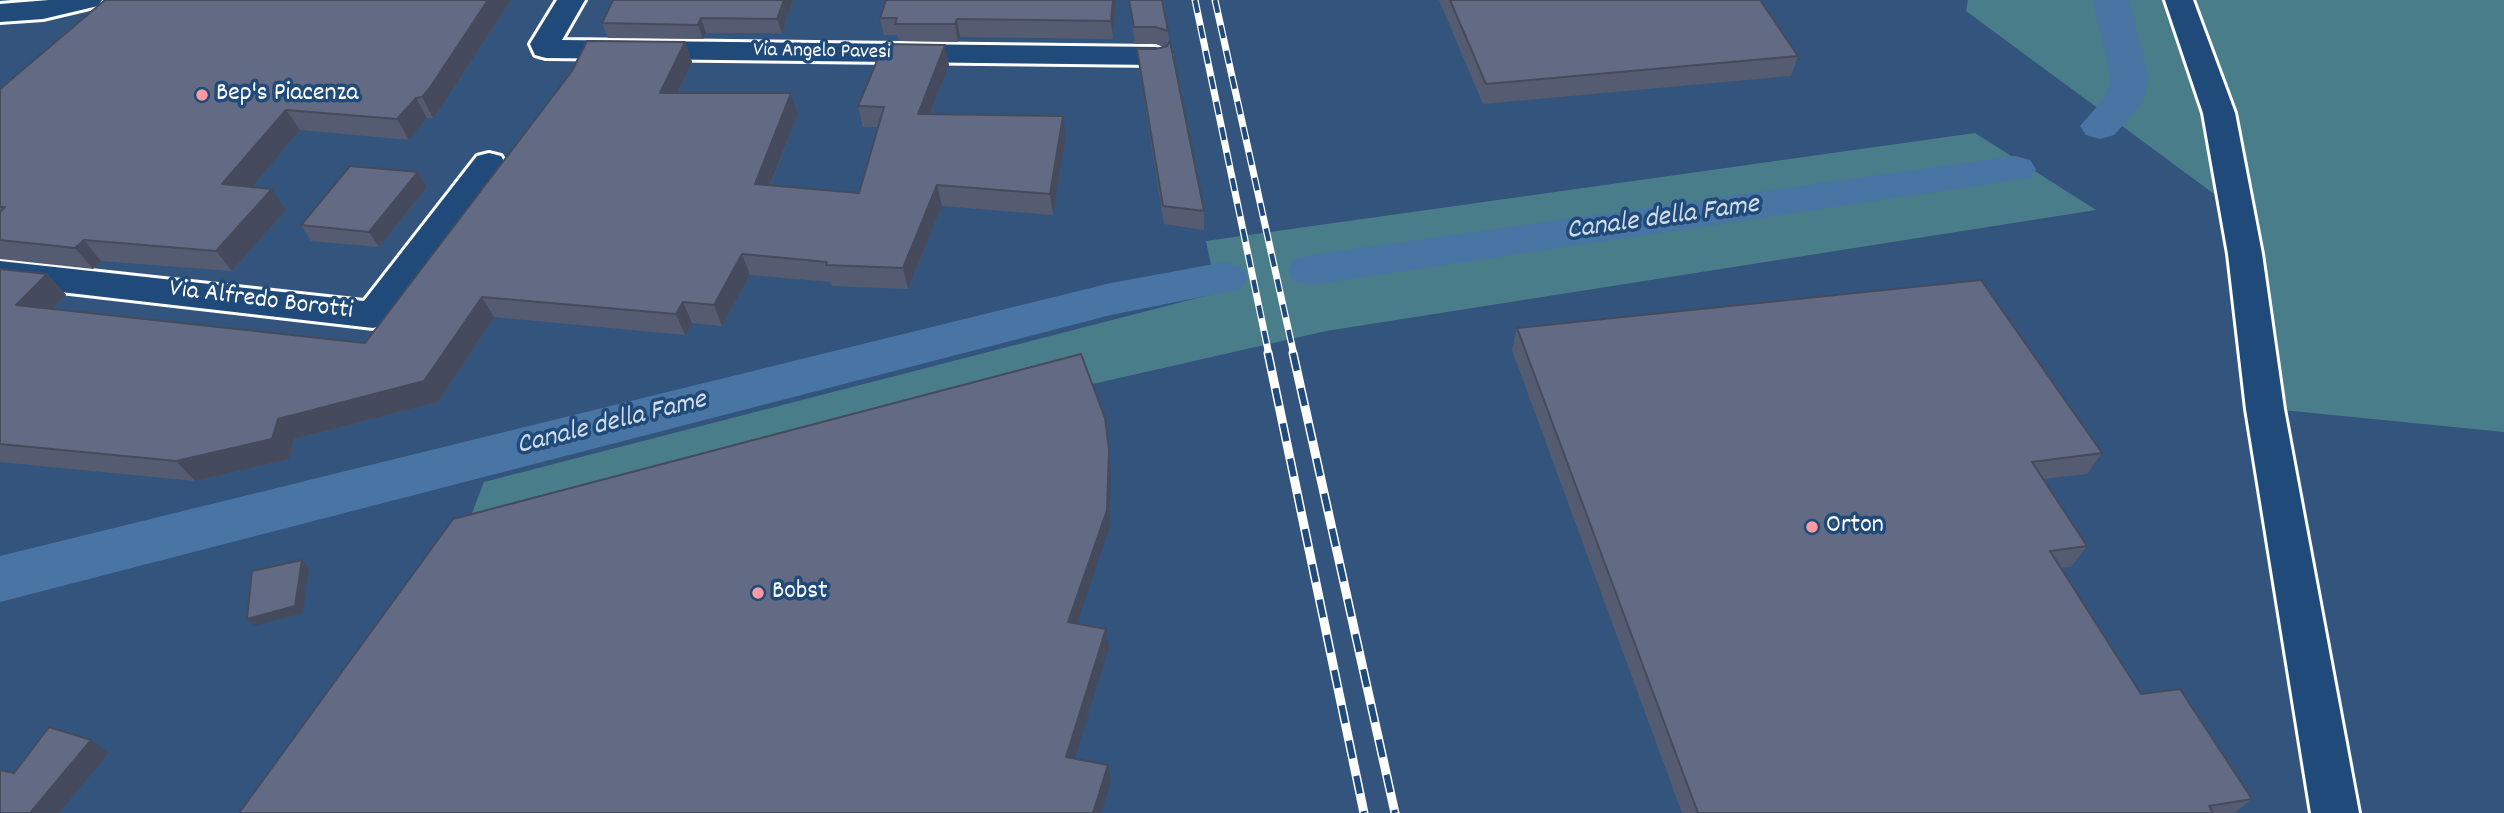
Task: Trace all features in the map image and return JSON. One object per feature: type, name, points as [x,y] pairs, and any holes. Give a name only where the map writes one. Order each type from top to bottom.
[{"type":"street","points":[[0,13],[43,10],[88,0]]},
{"type":"street","name":"Via Angelo Pavesi","points":[[571,0],[545,44],[546,49],[1156,56]]},
{"type":"street","points":[[2179,0],[2219,113],[2245,254],[2265,409],[2335,813]]},
{"type":"street","name":"Via Alfredo Borotti","points":[[0,273],[373,315],[489,163]]},
{"type":"green space","points":[[1968,0],[2504,0],[2504,432],[2262,408],[2240,213],[1966,11]]},
{"type":"green space","points":[[1975,133],[2096,210],[1326,331],[467,526],[484,482],[1217,293],[1206,241]]},
{"type":"building","points":[[105,0],[488,0],[429,89],[422,97],[416,98],[397,119],[286,110],[222,184],[272,189],[216,251],[84,240],[75,248],[0,240],[0,212],[5,207],[0,207],[0,89]]},
{"type":"building","points":[[613,0],[784,0],[777,19],[701,18],[698,25],[602,23]]},
{"type":"building","points":[[886,0],[1113,0],[1111,21],[957,19],[955,24],[895,24],[897,18],[880,18]]},
{"type":"building","points":[[1129,0],[1162,0],[1168,31],[1155,27],[1134,27]]},
{"type":"building","points":[[1450,0],[1760,0],[1798,56],[1486,84]]},
{"type":"building","points":[[587,41],[685,42],[660,93],[791,93],[755,184],[859,193],[884,107],[858,106],[884,44],[945,45],[918,114],[1063,116],[1050,194],[937,185],[903,268],[826,265],[827,262],[742,254],[714,305],[683,302],[676,314],[482,297],[424,381],[278,419],[272,439],[176,461],[0,444],[0,269],[47,274],[16,305],[365,343],[572,71]]},
{"type":"building","points":[[1170,41],[1204,211],[1163,206],[1137,49],[1156,49],[1167,46]]},
{"type":"building","points":[[350,166],[418,172],[369,232],[301,225]]},
{"type":"building","name":"Orton","points":[[1981,280],[2102,453],[2032,462],[2087,546],[2050,551],[2141,694],[2180,689],[2252,799],[2209,806],[2213,813],[1698,813],[1517,328]]},
{"type":"building","name":"Bobst","points":[[1081,354],[1105,418],[1109,450],[1107,510],[1068,622],[1106,629],[1066,757],[1108,765],[1093,813],[239,813],[453,519]]},
{"type":"building","points":[[302,560],[295,606],[247,619],[252,571]]},
{"type":"building","points":[[49,727],[91,740],[30,813],[0,813],[0,770],[14,773]]},
{"type":"waterway","name":"Canale della Fame","points":[[2100,126],[2121,105],[2130,79],[2111,0]]},
{"type":"waterway","name":"Canale della Fame","points":[[1310,270],[2015,169]]},
{"type":"waterway","name":"Canale della Fame","points":[[0,579],[1111,299],[1225,278]]},
{"type":"railway","points":[[1195,0],[1269,355]]},
{"type":"railway","points":[[1215,0],[1294,355]]},
{"type":"railway","points":[[1268,353],[1364,813]]},
{"type":"railway","points":[[1293,353],[1395,813]]},
{"type":"place","name":"Bep's Piacenza","points":[[202,95]]},
{"type":"place","name":"Orton","points":[[1812,527]]},
{"type":"place","name":"Bobst","points":[[758,593]]}]
